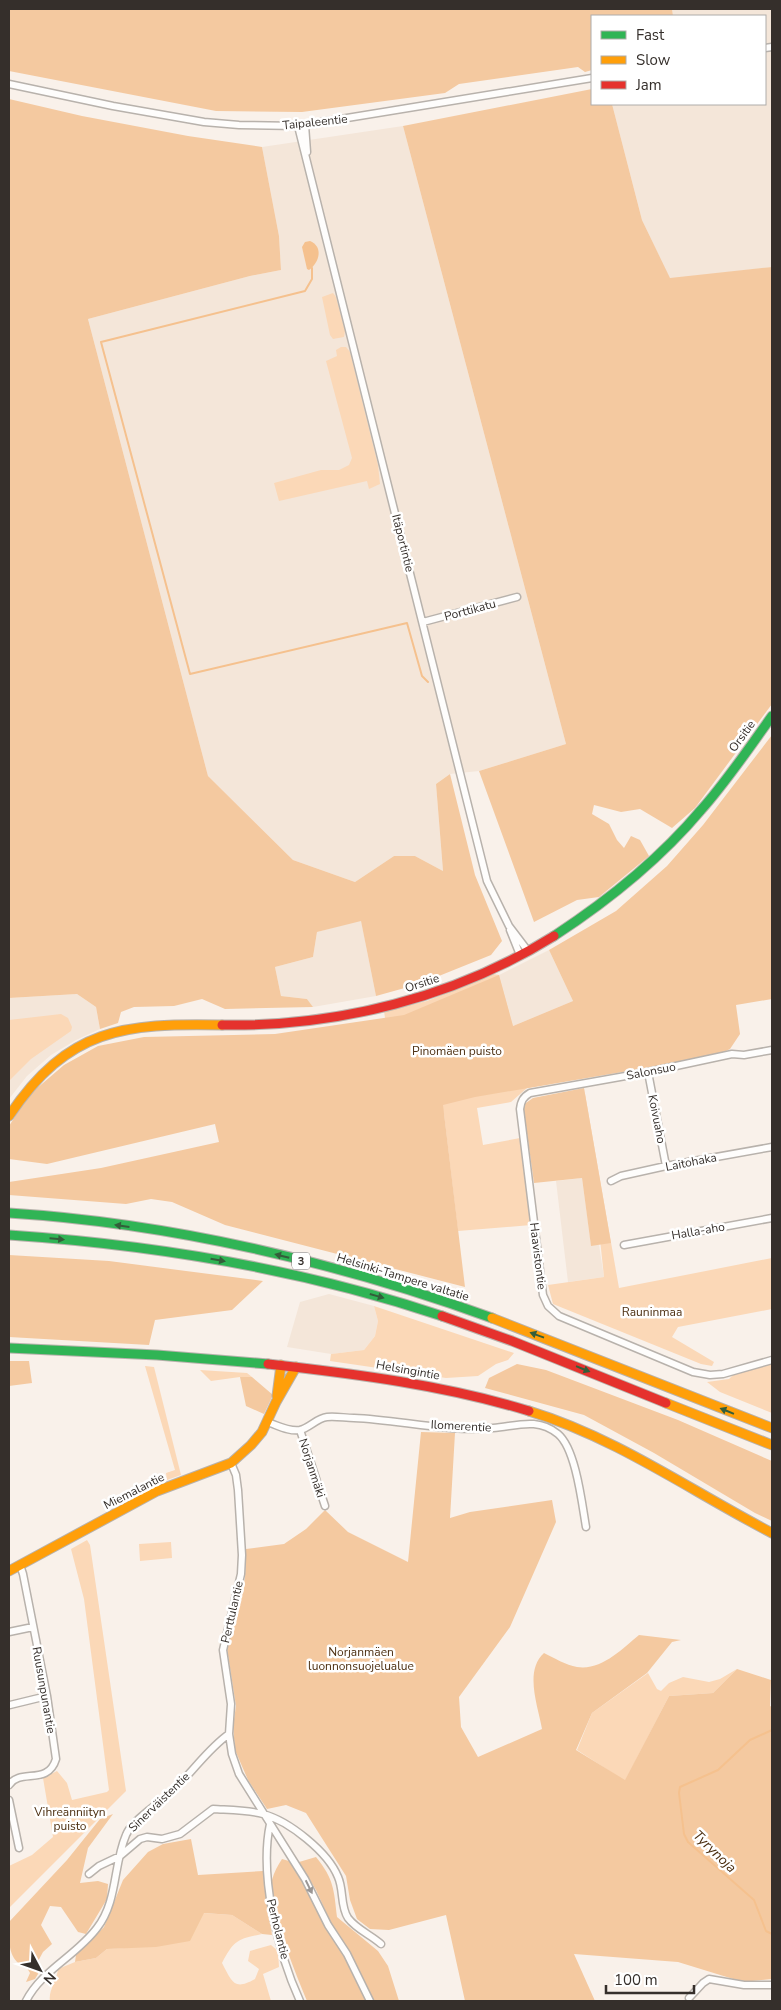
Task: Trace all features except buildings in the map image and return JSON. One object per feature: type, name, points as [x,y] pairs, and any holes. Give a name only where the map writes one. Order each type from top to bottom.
[{"type":"main road","name":"Orsitie","points":[[9,1116],[18,1100],[43,1072],[60,1058],[82,1045],[104,1036],[147,1027],[261,1025],[335,1017],[386,1006],[445,988],[524,953],[570,926],[619,891],[672,843],[701,811],[772,716]]},
{"type":"main road","name":"Helsinki-Tampere valtatie","points":[[9,1213],[108,1224],[234,1244],[374,1280],[434,1298],[535,1334],[772,1428]]},
{"type":"main road","name":"Helsinki-Tampere valtatie","points":[[9,1235],[161,1250],[279,1271],[376,1296],[472,1326],[772,1445]]},
{"type":"main road","name":"Helsingintie","points":[[9,1348],[119,1351],[281,1365],[382,1378],[466,1393],[546,1416],[627,1451],[772,1533]]},
{"type":"main road","name":"Miemalantie","points":[[276,1402],[281,1365]]},
{"type":"main road","name":"Miemalantie","points":[[9,1570],[157,1491],[231,1463],[251,1445],[267,1422],[296,1367]]},
{"type":"street","name":"Taipaleentie","points":[[9,84],[113,106],[204,122],[239,125],[302,126],[591,78]]},
{"type":"street","name":"Itäportintie","points":[[302,126],[307,156],[487,881],[524,953]]},
{"type":"street","name":"Porttikatu","points":[[423,622],[517,597]]},
{"type":"street","name":"Salonsuo","points":[[530,1093],[648,1072],[732,1054],[744,1055],[772,1050]]},
{"type":"street","name":"Koivuaho","points":[[648,1072],[666,1166]]},
{"type":"street","name":"Haavistontie","points":[[530,1093],[524,1096],[520,1109],[543,1295],[548,1306],[566,1319],[688,1370],[710,1375],[729,1373],[772,1360]]},
{"type":"street","name":"Laitohaka","points":[[611,1180],[666,1166],[772,1147]]},
{"type":"street","name":"Halla-aho","points":[[624,1245],[772,1218]]},
{"type":"street","name":"Ilomerentie","points":[[300,1430],[325,1417],[474,1429],[526,1423],[537,1424],[558,1434],[567,1444],[581,1495],[586,1527]]},
{"type":"street","points":[[267,1422],[284,1428],[300,1430]]},
{"type":"street","name":"Norjanmäki","points":[[300,1430],[325,1506]]},
{"type":"street","name":"Perttulantie","points":[[231,1463],[236,1475],[238,1490],[242,1555],[240,1574],[223,1650],[232,1704],[229,1734],[232,1754],[239,1774],[262,1814],[305,1879],[328,1925],[347,1954],[370,2001]]},
{"type":"street","name":"Ruusunpunantie","points":[[9,1784],[16,1778],[40,1775],[54,1766],[56,1759],[47,1696],[20,1565]]},
{"type":"street","points":[[9,1632],[33,1627]]},
{"type":"street","points":[[10,1705],[47,1696]]},
{"type":"street","name":"Sinerväistentie","points":[[26,2001],[37,1984],[78,1948],[97,1929],[104,1918],[114,1889],[120,1856],[127,1833],[135,1823],[166,1797],[216,1744],[229,1734]]},
{"type":"street","points":[[9,1800],[19,1848]]},
{"type":"street","points":[[89,1874],[99,1866],[120,1856],[140,1840],[147,1837],[162,1839],[180,1834],[213,1809],[262,1814],[282,1823],[317,1848],[330,1862],[339,1878],[344,1909],[348,1919],[381,1944]]},
{"type":"street","name":"Perholantie","points":[[270,1824],[267,1835],[269,1899],[275,1927],[300,2001]]},
{"type":"street","points":[[689,1998],[703,1983],[710,1979],[744,1985],[772,1985]]},
{"type":"shaded area","points":[[672,9],[772,9],[772,267],[670,279],[642,220],[612,105],[766,105],[766,15],[673,15]]},
{"type":"shaded area","points":[[403,126],[566,744],[479,771],[450,774],[436,784],[443,871],[415,856],[394,856],[355,882],[293,860],[208,776],[88,319],[250,276],[281,270],[279,236],[262,147]]},
{"type":"shaded area","points":[[310,241],[317,247],[318,255],[315,263],[309,270],[307,269],[302,247],[305,242]]},
{"type":"shaded area","points":[[361,920],[376,996],[313,1007],[307,999],[281,996],[275,967],[313,957],[317,932]]},
{"type":"shaded area","points":[[549,950],[573,1001],[513,1026],[499,975]]},
{"type":"shaded area","points":[[77,994],[96,1007],[100,1029],[76,1040],[51,1055],[27,1076],[9,1099],[9,998]]},
{"type":"shaded area","points":[[582,1178],[591,1245],[599,1245],[604,1277],[568,1282],[556,1181]]},
{"type":"shaded area","points":[[329,1294],[374,1306],[378,1321],[375,1336],[364,1350],[331,1354],[287,1347],[300,1302]]},
{"type":"green space","points":[[9,9],[672,9],[673,15],[591,15],[591,70],[585,72],[578,67],[459,84],[445,93],[302,112],[216,111],[9,71]]},
{"type":"green space","points":[[591,89],[591,105],[612,105],[642,220],[670,278],[772,267],[772,704],[695,808],[672,828],[640,809],[621,812],[594,805],[592,814],[609,824],[617,840],[624,848],[631,836],[640,840],[649,856],[599,897],[577,900],[534,922],[479,771],[566,744],[403,126]]},
{"type":"green space","points":[[9,99],[82,116],[188,136],[262,147],[279,236],[281,270],[250,276],[88,319],[208,776],[293,860],[355,882],[394,856],[415,856],[443,871],[436,784],[450,774],[475,875],[502,941],[491,955],[419,984],[376,996],[361,921],[317,932],[313,957],[275,967],[281,996],[307,999],[313,1007],[225,1009],[202,999],[174,1006],[134,1007],[121,1012],[118,1023],[100,1029],[96,1007],[77,994],[9,998]]},
{"type":"green space","points":[[333,293],[336,297],[345,331],[344,337],[333,339],[330,335],[322,297]]},
{"type":"green space","points":[[346,347],[350,352],[378,465],[380,484],[369,489],[367,481],[279,501],[274,483],[321,470],[339,470],[349,465],[352,458],[326,361],[337,356],[336,350]]},
{"type":"green space","points":[[772,735],[772,999],[736,1005],[740,1034],[730,1049],[716,1056],[475,1097],[443,1105],[465,1287],[225,1225],[172,1202],[151,1199],[126,1204],[9,1195],[9,1182],[101,1168],[219,1142],[215,1124],[47,1164],[9,1159],[9,1126],[29,1095],[64,1065],[98,1046],[144,1037],[275,1034],[404,1015],[499,975],[513,1026],[573,1001],[549,950],[616,911],[667,866],[703,825]]},
{"type":"green space","name":"Pinomäen puisto","points":[[493,974],[499,975],[513,1026],[550,1084],[527,1088],[511,1102],[477,1108],[483,1145],[520,1138],[531,1225],[458,1231],[444,1114],[385,1018],[384,1011],[427,1001]]},
{"type":"green space","points":[[61,1014],[68,1018],[72,1027],[71,1031],[31,1059],[9,1081],[9,1020]]},
{"type":"green space","name":"Rauninmaa","points":[[584,1088],[619,1288],[772,1258],[772,1309],[678,1327],[672,1337],[714,1362],[712,1366],[701,1364],[553,1304],[548,1285],[604,1277]]},
{"type":"green space","points":[[584,1088],[611,1243],[591,1246],[582,1178],[534,1183],[523,1105],[533,1098]]},
{"type":"green space","points":[[9,1255],[109,1261],[263,1281],[232,1310],[155,1320],[149,1345],[9,1337]]},
{"type":"green space","points":[[374,1306],[514,1353],[508,1360],[496,1364],[478,1376],[446,1378],[330,1361],[331,1354],[364,1350],[375,1336],[378,1321]]},
{"type":"green space","points":[[9,1361],[29,1361],[32,1383],[9,1386]]},
{"type":"green space","points":[[772,1362],[772,1413],[720,1392],[707,1382],[729,1379],[734,1374]]},
{"type":"green space","points":[[517,1364],[546,1370],[678,1420],[772,1461],[772,1521],[584,1415],[485,1388],[489,1378]]},
{"type":"green space","points":[[145,1366],[154,1367],[181,1475],[167,1480],[166,1473],[175,1470]]},
{"type":"green space","points":[[200,1370],[247,1373],[252,1377],[211,1381]]},
{"type":"green space","points":[[240,1377],[252,1377],[273,1395],[264,1414],[246,1406]]},
{"type":"green space","name":"Norjanmäen luonnonsuojelualue","points":[[421,1432],[455,1433],[450,1518],[470,1512],[552,1500],[556,1522],[510,1627],[459,1697],[461,1727],[478,1757],[542,1729],[534,1689],[534,1679],[538,1660],[544,1653],[569,1665],[586,1667],[594,1666],[611,1658],[639,1635],[681,1640],[672,1642],[647,1673],[592,1713],[576,1750],[625,1780],[669,1696],[713,1693],[737,1669],[771,1680],[772,1979],[743,1982],[678,1962],[574,1954],[595,2001],[465,2001],[446,1915],[389,1930],[370,1929],[357,1919],[350,1900],[346,1876],[306,1813],[286,1805],[267,1809],[248,1780],[235,1750],[233,1726],[236,1706],[227,1649],[245,1578],[246,1549],[284,1544],[306,1529],[325,1510],[348,1532],[408,1562]]},
{"type":"green space","name":"Vihreänniityn puisto","points":[[87,1540],[90,1545],[126,1791],[9,1908],[9,1866],[32,1855],[53,1837],[43,1778],[57,1771],[67,1783],[72,1800],[109,1790],[84,1599],[71,1549]]},
{"type":"green space","points":[[171,1542],[172,1558],[140,1561],[139,1544]]},
{"type":"green space","points":[[737,1669],[713,1693],[669,1696],[625,1781],[577,1750],[592,1713],[648,1673],[657,1689],[661,1691],[669,1683],[683,1677],[709,1682],[720,1679]]},
{"type":"green space","points":[[113,1814],[88,1848],[80,1883],[98,1881],[108,1884],[107,1899],[86,1934],[78,1932],[61,1907],[50,1906],[41,1925],[52,1944],[43,1952],[36,1965],[38,1974],[35,1979],[26,1982],[30,1973],[27,1968],[16,1961],[10,1950],[9,1922],[67,1860],[100,1819]]},
{"type":"green space","points":[[191,1839],[198,1875],[263,1871],[272,1935],[262,1934],[232,1915],[204,1913],[190,1941],[156,1947],[107,1949],[96,1958],[75,1962],[76,1955],[104,1927],[123,1880],[148,1852],[163,1844]]},
{"type":"green space","points":[[316,1857],[330,1879],[337,1917],[378,1951],[388,1966],[399,2001],[374,2001],[350,1953],[332,1925],[316,1890],[299,1862]]},
{"type":"green space","points":[[282,1859],[289,1861],[304,1884],[328,1932],[344,1955],[366,2001],[307,2001],[278,1923],[274,1906],[272,1880]]},
{"type":"green space","points":[[203,1913],[232,1915],[262,1934],[242,1939],[226,1955],[222,1963],[234,1983],[248,1983],[255,1979],[259,1969],[248,1961],[250,1951],[271,1945],[278,1951],[279,1967],[263,1974],[271,2001],[50,2001],[50,1993],[58,1969],[75,1962],[96,1958],[107,1949],[124,1948]]},
{"type":"waterway","points":[[312,268],[312,279],[305,291],[101,342],[190,674],[407,623],[422,676],[428,682]]},
{"type":"waterway","name":"Tyrynoja","points":[[772,1730],[750,1740],[718,1770],[680,1787],[679,1793],[684,1834],[688,1842],[754,1900],[766,1931],[772,1934]]},
{"type":"traffic: fast","points":[[554,936],[614,893],[668,846],[720,788],[772,716]]},
{"type":"traffic: fast","points":[[9,1213],[131,1226],[193,1236],[254,1249],[315,1263],[375,1280],[492,1318]]},
{"type":"traffic: fast","points":[[9,1235],[119,1245],[282,1272],[389,1299],[442,1316]]},
{"type":"traffic: fast","points":[[9,1348],[157,1355],[268,1364]]},
{"type":"traffic: slow","points":[[9,1116],[31,1087],[53,1064],[76,1048],[101,1037],[127,1030],[156,1026],[222,1025]]},
{"type":"traffic: slow","points":[[492,1318],[772,1428]]},
{"type":"traffic: slow","points":[[277,1396],[281,1365]]},
{"type":"traffic: slow","points":[[9,1571],[157,1491],[231,1463],[262,1432],[296,1367]]},
{"type":"traffic: slow","points":[[666,1403],[772,1445]]},
{"type":"traffic: slow","points":[[529,1411],[561,1422],[623,1450],[772,1533]]},
{"type":"traffic: jam","points":[[222,1025],[309,1021],[395,1004],[477,976],[554,936]]},
{"type":"traffic: jam","points":[[442,1316],[512,1341],[666,1403]]},
{"type":"traffic: jam","points":[[268,1364],[367,1376],[432,1387],[529,1411]]}]
